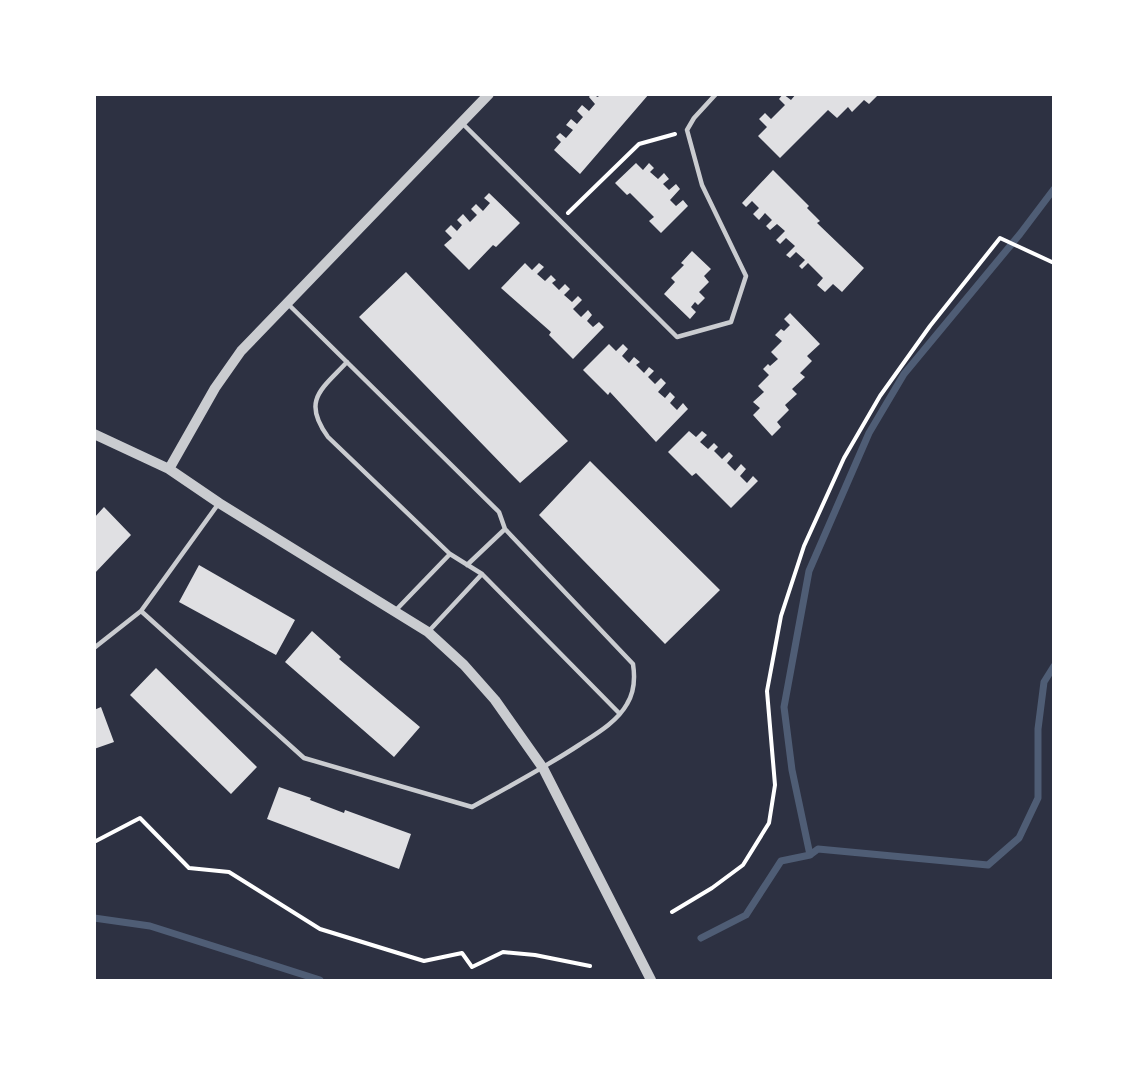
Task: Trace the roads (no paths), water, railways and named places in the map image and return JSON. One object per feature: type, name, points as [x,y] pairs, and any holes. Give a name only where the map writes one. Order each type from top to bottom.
[{"type":"street","points":[[169,469],[230,364],[489,94]]},
{"type":"street","points":[[94,434],[169,469],[219,503],[428,632],[464,665],[495,700],[543,768],[651,981]]},
{"type":"lane","points":[[462,123],[677,337],[731,322],[746,276],[702,185],[687,130],[693,118],[716,94]]},
{"type":"lane","points":[[141,611],[304,758],[472,807],[543,768],[606,728],[627,704],[633,690],[635,675],[633,664],[505,529],[499,512],[287,302]]},
{"type":"lane","points":[[347,362],[316,395],[314,407],[321,428],[450,554],[482,574],[619,713]]},
{"type":"lane","points":[[94,648],[141,611],[219,503]]},
{"type":"lane","points":[[467,565],[505,529]]},
{"type":"lane","points":[[394,612],[450,554]]},
{"type":"lane","points":[[428,632],[482,574]]},
{"type":"waterway","points":[[810,855],[792,770],[784,707],[809,571],[869,433],[904,374],[1020,234],[1054,189]]},
{"type":"waterway","points":[[701,938],[746,915],[781,861],[810,855],[818,849],[988,865],[1019,838],[1038,798],[1038,729],[1044,682],[1054,666]]},
{"type":"waterway","points":[[94,918],[150,926],[320,980]]}]
